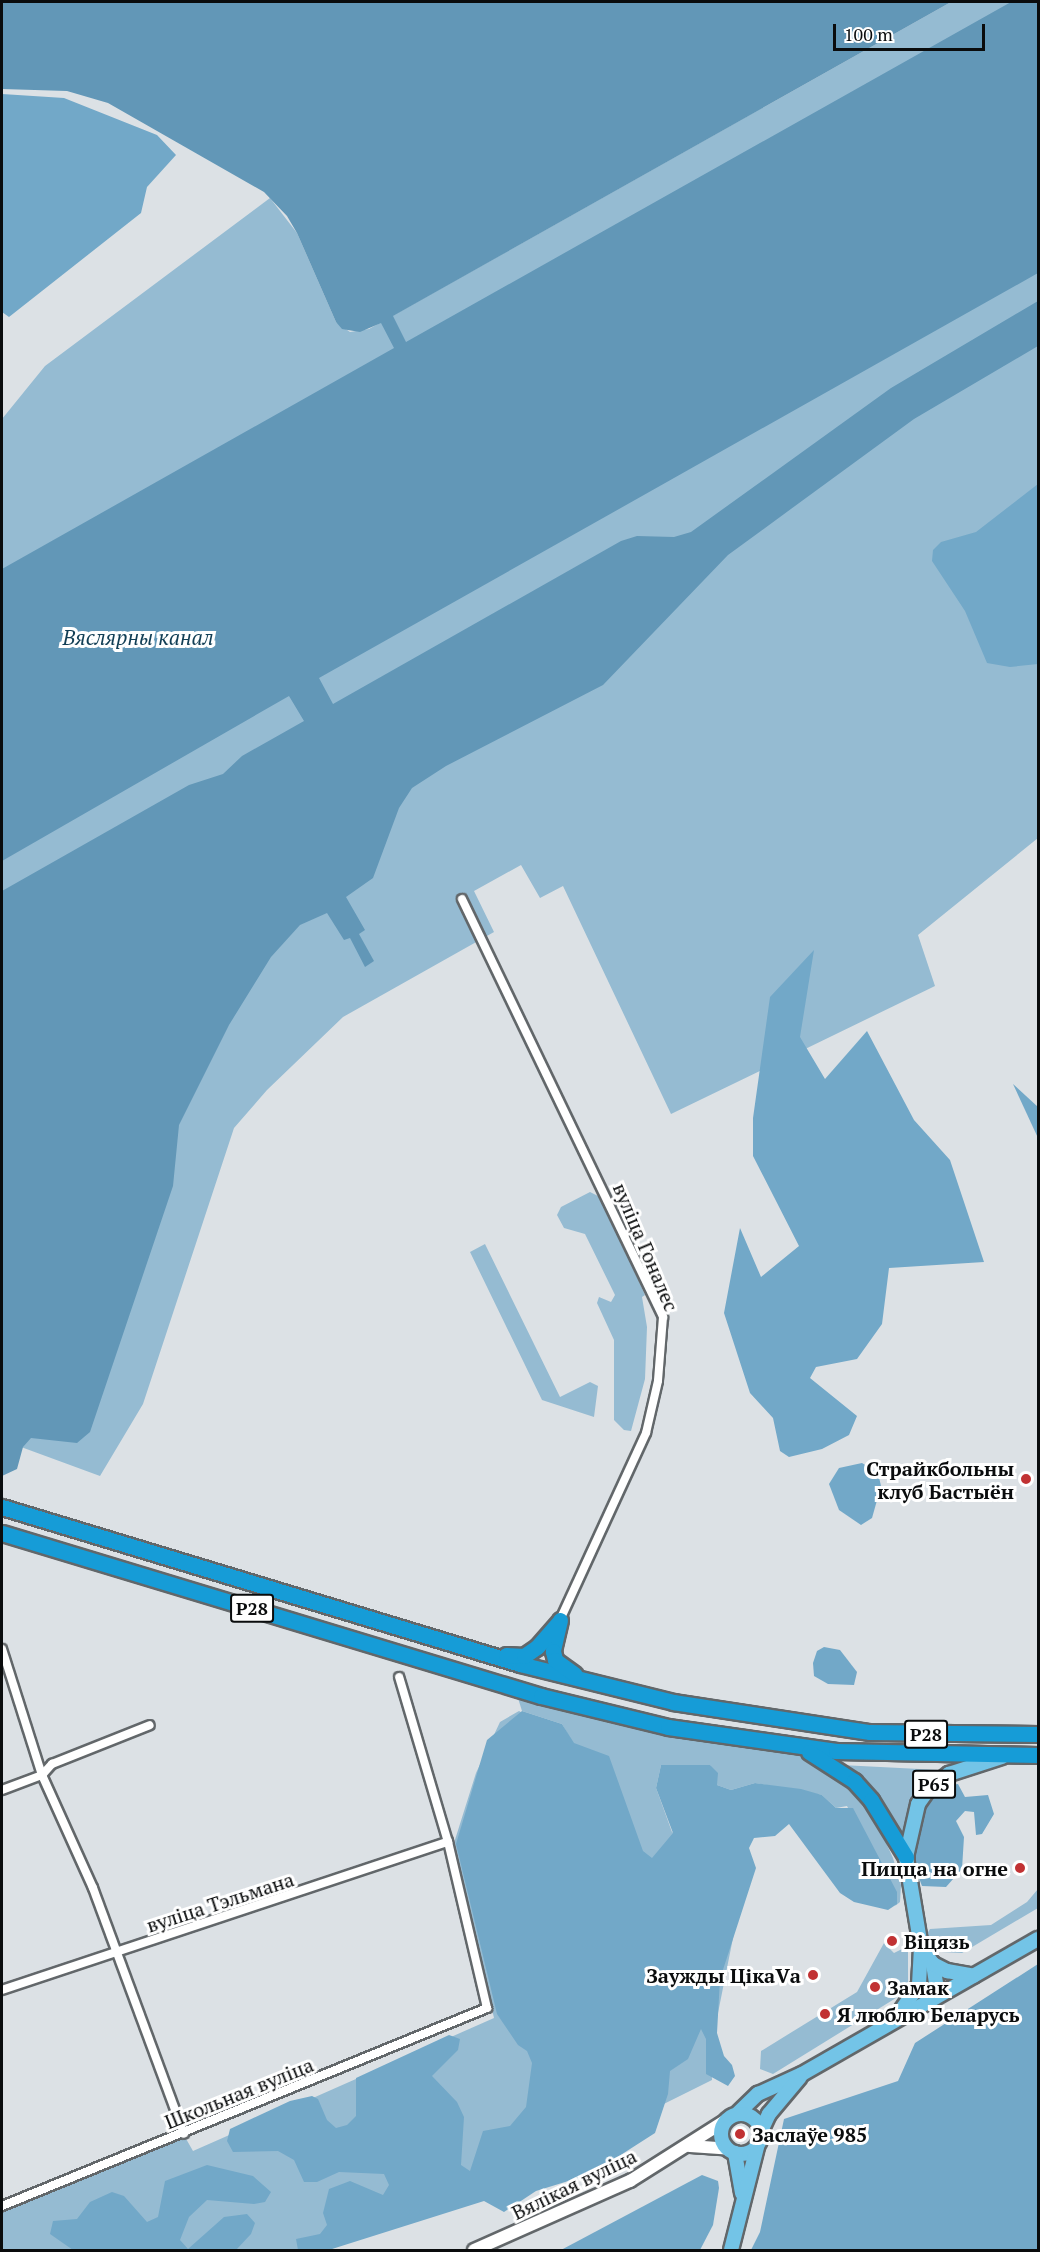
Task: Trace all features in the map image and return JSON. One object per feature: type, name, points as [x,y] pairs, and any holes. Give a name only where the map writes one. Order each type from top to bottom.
[{"type":"highway","name":"Р28","points":[[2,1507],[596,1684],[718,1711],[870,1732],[1038,1734]]},
{"type":"highway","name":"Р28","points":[[8,1535],[601,1712],[668,1727],[798,1747],[910,1755],[1038,1755]]},
{"type":"highway","points":[[491,1654],[524,1656],[537,1647],[560,1620]]},
{"type":"highway","points":[[560,1620],[553,1651],[555,1660],[596,1684]]},
{"type":"highway","name":"Р65","points":[[798,1747],[854,1781],[871,1800],[906,1857]]},
{"type":"main road","name":"Р65","points":[[919,1985],[921,1947],[906,1857],[918,1804],[927,1791],[963,1767],[1008,1756]]},
{"type":"main road","points":[[743,2213],[742,2178],[732,2151],[721,2136],[725,2121],[738,2114],[758,2094],[802,2074],[1038,1939]]},
{"type":"main road","name":"Р65","points":[[921,1947],[933,1964],[938,1996]]},
{"type":"main road","points":[[933,1964],[947,1971],[974,1976]]},
{"type":"main road","points":[[890,2022],[912,1999],[919,1985],[938,1996]]},
{"type":"main road","points":[[731,2250],[743,2213],[762,2131],[769,2114],[802,2074]]},
{"type":"main road","points":[[738,2114],[753,2117],[762,2131]]},
{"type":"main road","name":"Вялікая вуліца","points":[[474,2250],[630,2181],[689,2146],[725,2121]]},
{"type":"main road","points":[[689,2146],[747,2153],[757,2147]]},
{"type":"street","name":"вуліца Гоналес","points":[[462,898],[663,1317],[658,1381],[646,1433],[560,1620]]},
{"type":"street","points":[[2,1649],[42,1775],[118,1953],[184,2134]]},
{"type":"street","points":[[399,1677],[448,1842]]},
{"type":"street","points":[[2,1790],[42,1775],[52,1764],[150,1725]]},
{"type":"street","name":"вуліца Тэльмана","points":[[2,1990],[448,1842]]},
{"type":"street","name":"Школьная вуліца","points":[[2,2206],[184,2134],[487,2008],[448,1842]]},
{"type":"shaded area","points":[[951,2],[1038,2],[1038,838],[918,935],[935,986],[671,1114],[563,886],[540,898],[521,865],[474,891],[494,932],[343,1017],[267,1090],[234,1128],[143,1404],[100,1476],[2,1440],[2,419],[45,366],[270,198],[297,233],[336,322],[350,332],[369,329]]},
{"type":"shaded area","points":[[2,94],[64,98],[157,135],[176,155],[147,187],[141,213],[9,317],[2,312]]},
{"type":"shaded area","points":[[1038,484],[1038,664],[1010,667],[987,663],[965,611],[932,561],[933,550],[941,542],[976,532]]},
{"type":"shaded area","points":[[814,950],[800,1037],[825,1079],[867,1031],[914,1120],[950,1160],[984,1262],[889,1268],[882,1324],[857,1359],[816,1367],[810,1378],[857,1416],[849,1435],[822,1449],[789,1457],[780,1451],[773,1418],[750,1393],[724,1313],[740,1228],[761,1277],[799,1246],[753,1156],[753,1118],[770,997]]},
{"type":"shaded area","points":[[1013,1084],[1038,1107],[1038,1138]]},
{"type":"shaded area","points":[[590,1192],[602,1198],[645,1295],[642,1297],[647,1327],[645,1379],[631,1431],[624,1430],[614,1420],[614,1340],[597,1303],[599,1297],[611,1302],[615,1295],[585,1234],[564,1228],[557,1215],[561,1207]]},
{"type":"shaded area","points":[[485,1244],[560,1397],[590,1382],[598,1386],[594,1417],[542,1400],[470,1252]]},
{"type":"shaded area","points":[[862,1463],[878,1473],[881,1486],[872,1518],[861,1525],[839,1510],[829,1484],[839,1468]]},
{"type":"shaded area","points":[[824,1647],[840,1650],[857,1672],[854,1685],[828,1684],[814,1676],[813,1663],[817,1651]]},
{"type":"shaded area","points":[[517,1695],[651,1732],[808,1756],[843,1776],[872,1812],[893,1858],[901,1885],[900,1902],[895,1906],[897,1903],[847,1806],[836,1808],[822,1795],[755,1783],[731,1790],[717,1785],[710,1765],[661,1765],[656,1788],[672,1832],[746,1873],[711,2048],[712,2080],[479,2196],[328,2250],[2,2250],[2,2211],[185,2137],[193,2151],[494,2018],[454,1843],[476,1773],[500,1722],[519,1711],[570,1738],[562,1724],[522,1711]]},
{"type":"shaded area","points":[[522,1711],[562,1724],[574,1743],[609,1756],[643,1851],[652,1858],[673,1833],[656,1788],[661,1765],[710,1765],[718,1773],[717,1785],[731,1790],[755,1783],[801,1789],[822,1795],[836,1808],[853,1808],[897,1892],[897,1904],[888,1910],[854,1902],[840,1893],[789,1824],[775,1836],[754,1838],[749,1848],[756,1868],[720,1979],[717,2033],[724,2056],[732,2065],[735,2076],[728,2086],[706,2074],[706,2039],[701,2029],[688,2059],[670,2071],[668,2094],[655,2133],[591,2174],[536,2191],[504,2212],[484,2201],[332,2249],[298,2250],[296,2239],[320,2234],[327,2225],[323,2213],[329,2189],[350,2181],[383,2195],[389,2185],[384,2174],[339,2172],[317,2182],[304,2182],[294,2160],[278,2151],[233,2152],[227,2141],[230,2129],[290,2101],[312,2096],[318,2099],[327,2120],[336,2128],[347,2125],[356,2116],[356,2078],[449,2035],[460,2039],[458,2050],[432,2076],[457,2102],[464,2117],[461,2165],[470,2171],[483,2131],[510,2126],[526,2107],[532,2063],[527,2051],[518,2045],[497,2014],[456,1844],[487,1740]]},
{"type":"shaded area","points":[[841,1765],[939,1770],[904,1842],[884,1805]]},
{"type":"shaded area","points":[[958,1784],[965,1797],[988,1795],[994,1814],[982,1834],[976,1835],[974,1812],[965,1811],[956,1821],[964,1837],[962,1869],[946,1887],[922,1886],[914,1865],[915,1840],[924,1807],[942,1786]]},
{"type":"shaded area","points":[[1038,1889],[1038,1908],[962,1953],[941,1952],[928,1943],[925,1937],[930,1929],[991,1925],[1027,1902]]},
{"type":"shaded area","points":[[884,1943],[894,1953],[908,1946],[908,1982],[896,1998],[773,2074],[760,2069],[761,2051],[857,1992]]},
{"type":"shaded area","points":[[1038,1964],[1038,2250],[751,2250],[760,2232],[784,2119],[898,2081],[915,2043]]},
{"type":"shaded area","points":[[207,2165],[253,2176],[271,2192],[265,2202],[254,2204],[207,2200],[189,2217],[180,2240],[188,2249],[224,2217],[247,2214],[255,2223],[251,2234],[236,2250],[73,2250],[50,2234],[53,2221],[77,2219],[90,2202],[112,2192],[124,2196],[147,2222],[158,2217],[165,2181]]},
{"type":"shaded area","points":[[702,2175],[718,2181],[719,2188],[713,2225],[700,2250],[561,2250]]},
{"type":"water","name":"Вяслярны канал","points":[[2,2],[951,2],[393,316],[406,342],[1011,2],[1038,2],[1038,273],[319,678],[333,704],[621,541],[637,536],[674,537],[691,532],[891,388],[1038,301],[1038,346],[914,419],[728,555],[603,685],[446,766],[412,788],[399,808],[373,878],[346,897],[365,930],[359,934],[374,961],[365,967],[350,938],[344,940],[327,913],[300,925],[271,957],[229,1025],[179,1125],[173,1186],[90,1432],[77,1443],[31,1438],[23,1447],[17,1469],[2,1476],[2,891],[189,785],[223,774],[242,756],[304,721],[289,696],[2,861],[2,569],[394,348],[381,323],[360,332],[342,329],[336,322],[297,233],[287,216],[264,192],[108,103],[67,91],[2,89]]},
{"type":"place","name":"Страйкбольны клуб Бастыён","points":[[1026,1479]]},
{"type":"place","name":"Пицца на огне","points":[[1020,1868]]},
{"type":"place","name":"Віцязь","points":[[892,1941]]},
{"type":"place","name":"Заужды ЦікаVа","points":[[813,1975]]},
{"type":"place","name":"Замак","points":[[875,1987]]},
{"type":"place","name":"Я люблю Беларусь","points":[[825,2014]]},
{"type":"place","name":"Заслаўе 985","points":[[740,2134]]}]
